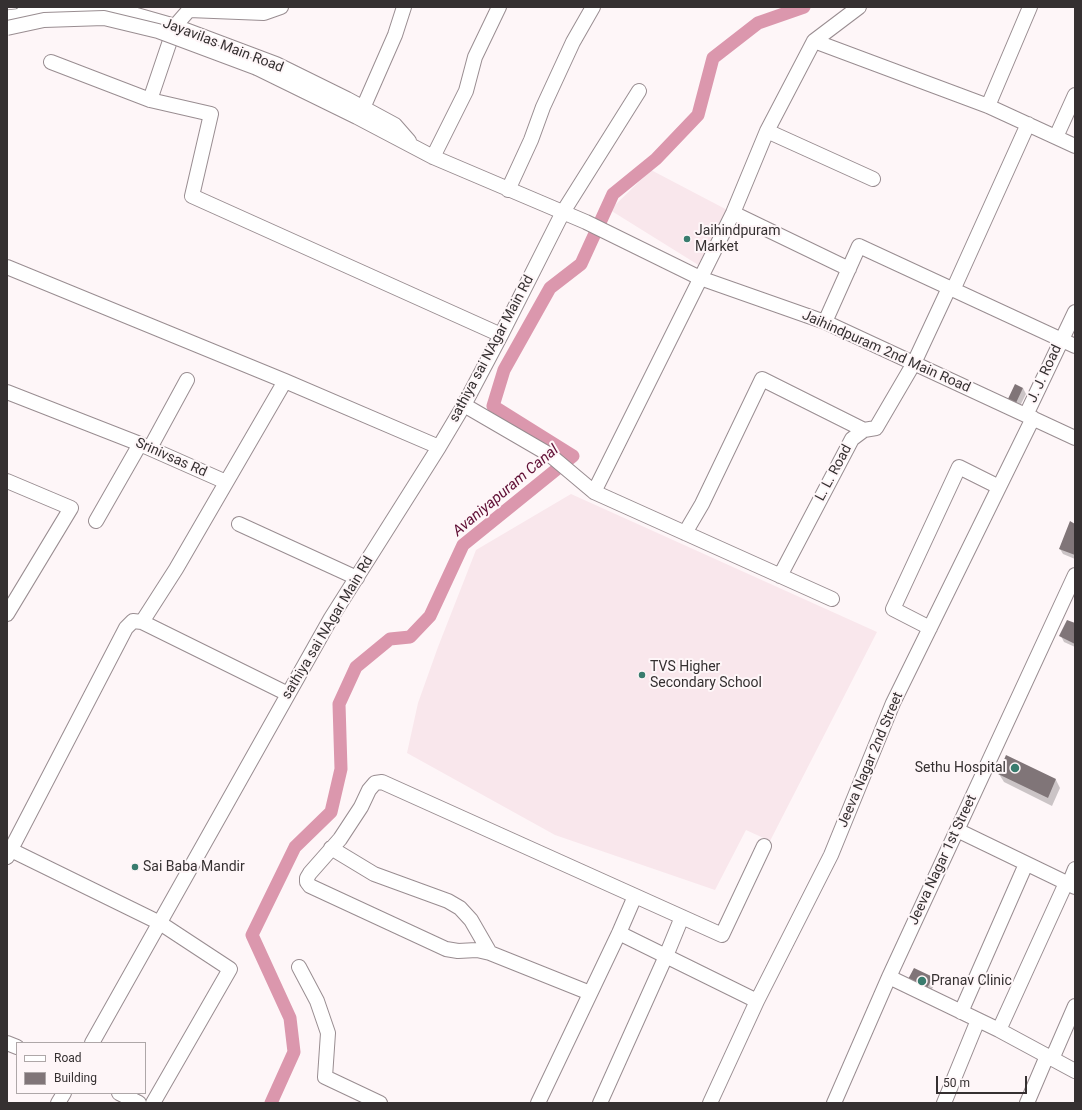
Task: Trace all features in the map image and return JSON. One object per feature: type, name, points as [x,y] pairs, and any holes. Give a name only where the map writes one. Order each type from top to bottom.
[{"type":"street","points":[[150,100],[175,26],[189,10],[264,13],[281,7]]},
{"type":"street","points":[[362,108],[395,35],[404,7]]},
{"type":"street","points":[[433,157],[466,91],[475,57],[499,7]]},
{"type":"street","points":[[508,190],[531,140],[543,107],[573,42],[594,7]]},
{"type":"street","points":[[594,492],[732,213],[768,130],[814,41],[859,7]]},
{"type":"street","points":[[988,106],[1030,7]]},
{"type":"street","name":"Jayavilas Main Road","points":[[7,16],[70,10],[91,10],[133,14],[175,26],[276,64],[395,125],[416,148]]},
{"type":"street","name":"Jayavilas Main Road","points":[[7,28],[44,20],[104,18],[158,31],[257,68],[357,117],[433,157],[586,222]]},
{"type":"street","points":[[814,41],[988,106],[1075,146]]},
{"type":"street","points":[[51,62],[150,100],[211,114],[192,196],[501,335]]},
{"type":"street","name":"sathiya sai NAgar Main Rd","points":[[93,1042],[332,618],[464,405],[564,212],[639,91]]},
{"type":"street","points":[[1056,137],[1075,95]]},
{"type":"street","points":[[914,363],[951,289],[1028,124]]},
{"type":"street","points":[[768,130],[873,179]]},
{"type":"street","points":[[732,213],[849,269]]},
{"type":"street","name":"Jaihindpuram 2nd Main Road","points":[[586,222],[700,278],[825,322],[1075,438]]},
{"type":"street","points":[[825,322],[859,246],[1075,346]]},
{"type":"street","points":[[7,267],[285,381],[439,447]]},
{"type":"street","name":"J. J. Road","points":[[1029,417],[1075,312]]},
{"type":"street","name":"L. L. Road","points":[[780,576],[852,439],[864,430],[876,428],[914,363]]},
{"type":"street","points":[[685,533],[702,504],[762,379],[864,430]]},
{"type":"street","points":[[96,521],[187,380]]},
{"type":"street","points":[[142,622],[176,569],[285,381]]},
{"type":"street","name":"Srinivsas Rd","points":[[7,392],[145,446],[226,482]]},
{"type":"street","points":[[464,405],[550,455],[594,492],[832,599]]},
{"type":"street","name":"Jeeva Nagar 2nd Street","points":[[710,1103],[757,1001],[831,855],[893,703],[999,487],[1029,417]]},
{"type":"street","points":[[930,628],[893,610],[959,467],[999,487]]},
{"type":"street","points":[[7,481],[71,508],[7,614]]},
{"type":"street","points":[[239,524],[357,578]]},
{"type":"street","name":"Jeeva Nagar 1st Street","points":[[834,1103],[889,977],[1075,576]]},
{"type":"street","points":[[153,1103],[230,969],[160,923],[9,854],[126,628],[133,621],[142,622],[288,694]]},
{"type":"street","points":[[590,993],[490,953],[477,950],[458,951],[446,949],[310,886],[306,882],[310,873],[340,838],[361,807],[369,790],[375,783],[382,782],[722,935],[764,846]]},
{"type":"street","points":[[957,830],[1070,885]]},
{"type":"street","points":[[331,848],[374,874],[448,901],[460,908],[471,920],[490,953]]},
{"type":"street","points":[[961,1012],[1026,864]]},
{"type":"street","points":[[999,1030],[1070,885],[1075,869]]},
{"type":"street","points":[[538,1103],[619,933],[635,896]]},
{"type":"street","points":[[600,1103],[682,917]]},
{"type":"street","points":[[619,933],[757,1001]]},
{"type":"street","points":[[299,967],[317,1001],[328,1033],[325,1077],[380,1103]]},
{"type":"street","points":[[889,977],[999,1030],[1075,1071]]},
{"type":"street","points":[[1027,1103],[1075,1006]]},
{"type":"street","points":[[944,1103],[978,1020]]},
{"type":"street","points":[[58,1103],[63,1094]]},
{"type":"street","points":[[121,1094],[139,1103]]},
{"type":"shaded area","name":"Jaihindpuram Market","points":[[651,170],[733,213],[700,266],[610,210]]},
{"type":"shaded area","name":"TVS Higher Secondary School","points":[[571,494],[877,632],[770,841],[746,830],[715,890],[555,835],[407,753],[418,703],[476,550]]},
{"type":"building","points":[[1015,384],[1023,388],[1015,405],[1007,401]]},
{"type":"building","points":[[1070,521],[1075,524],[1075,555],[1059,549]]},
{"type":"building","points":[[1067,620],[1075,623],[1075,644],[1059,636]]},
{"type":"building","points":[[1006,755],[1056,779],[1048,798],[998,774]]},
{"type":"building","points":[[914,968],[933,977],[925,992],[906,983]]},
{"type":"waterway","name":"Avaniyapuram Canal","points":[[271,1103],[294,1052],[290,1018],[252,935],[295,847],[331,812],[341,769],[339,704],[356,667],[390,639],[410,637],[430,616],[463,545],[573,456],[493,406],[504,370],[550,288],[581,264],[613,194],[656,159],[698,115],[713,58],[758,23],[804,7]]},
{"type":"railway","points":[[7,8],[16,7]]},
{"type":"place","name":"Jaihindpuram Market","points":[[687,239]]},
{"type":"place","name":"TVS Higher Secondary School","points":[[642,675]]},
{"type":"place","name":"Sethu Hospital","points":[[1015,768]]},
{"type":"place","name":"Sai Baba Mandir","points":[[135,867]]},
{"type":"place","name":"Pranav Clinic","points":[[922,981]]}]
